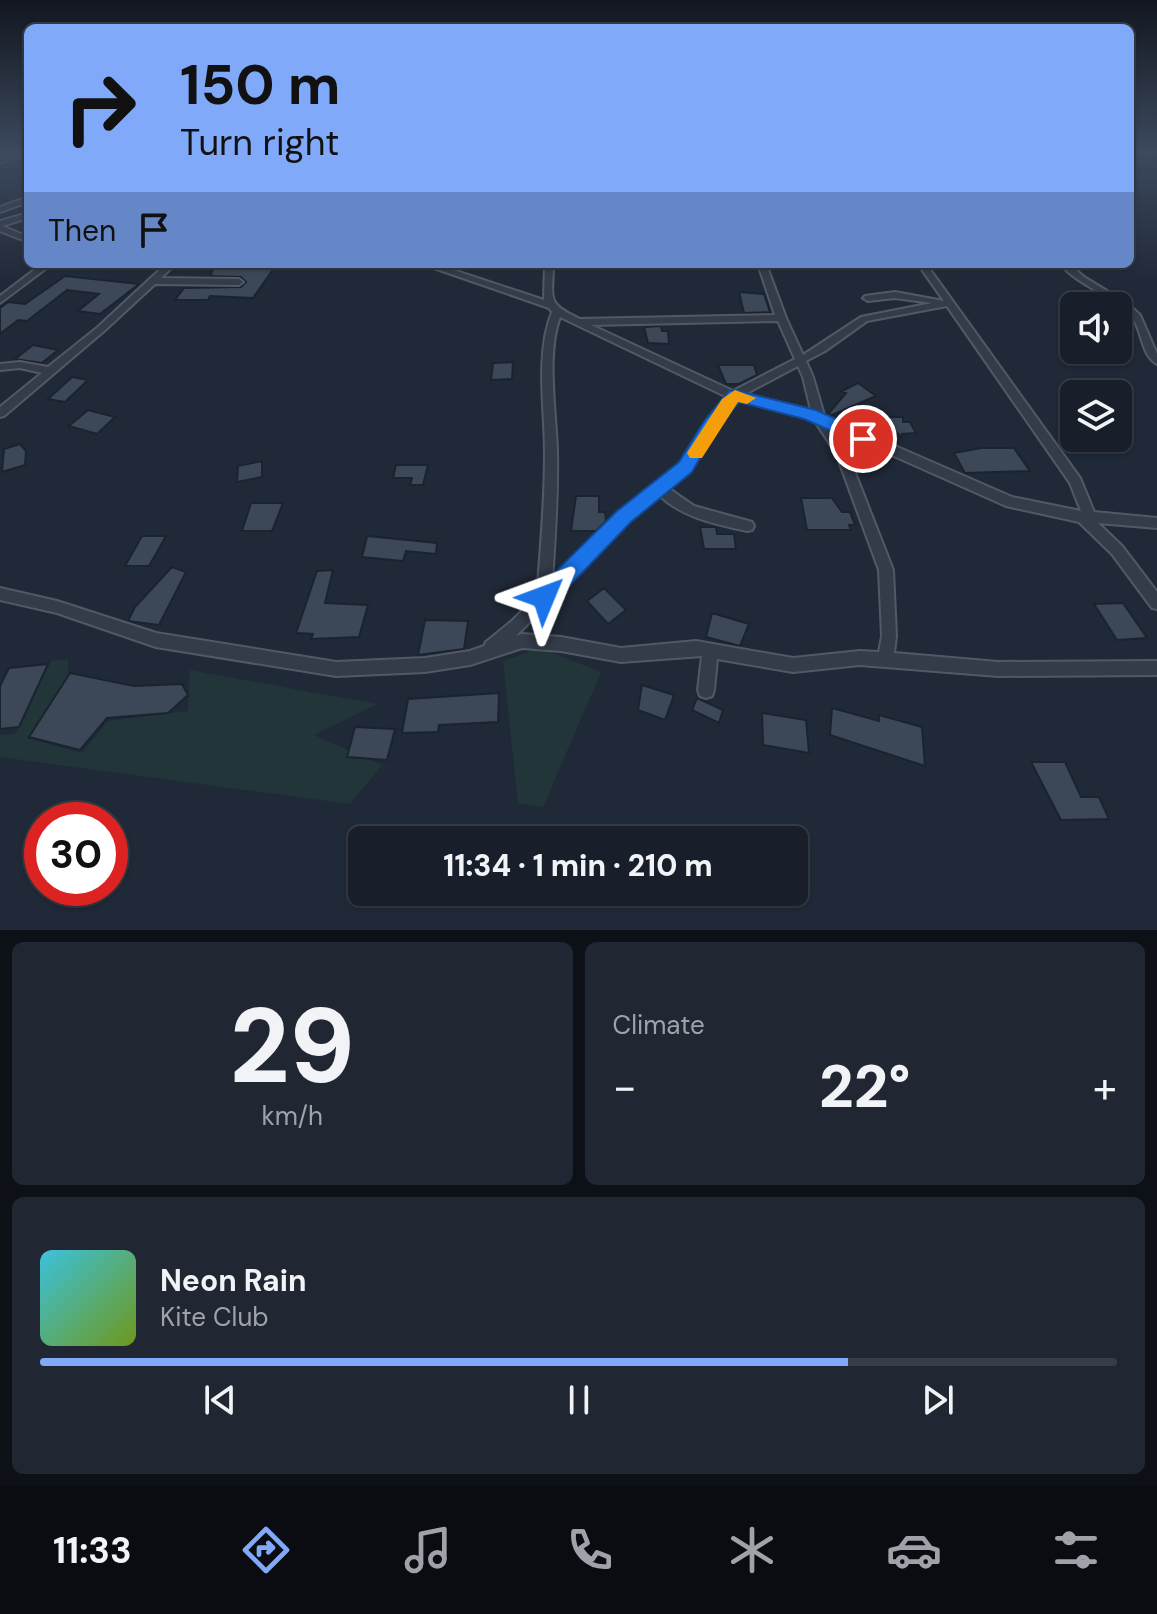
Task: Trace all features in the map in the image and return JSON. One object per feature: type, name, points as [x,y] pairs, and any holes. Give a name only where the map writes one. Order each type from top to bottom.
[{"type":"street","points":[[0,210],[24,201]]},
{"type":"street","points":[[0,226],[24,217]]},
{"type":"street","points":[[0,226],[24,238]]},
{"type":"street","points":[[0,300],[43,268]]},
{"type":"street","points":[[0,413],[167,268]]},
{"type":"street","points":[[438,268],[553,308],[735,395],[819,419],[1010,502],[1086,517],[1157,523]]},
{"type":"street","points":[[544,597],[551,454],[549,369],[553,308],[549,268]]},
{"type":"street","points":[[763,268],[781,318],[815,395],[819,419],[841,452],[886,570],[889,636],[886,660]]},
{"type":"street","points":[[924,268],[945,303],[1076,481],[1086,517],[1117,550],[1157,603]]},
{"type":"street","points":[[1068,268],[1086,285],[1134,314],[1143,326],[1148,350],[1157,361]]},
{"type":"street","points":[[155,281],[239,282]]},
{"type":"street","points":[[868,298],[906,296],[945,303]]},
{"type":"street","points":[[0,594],[57,607],[156,640],[336,669],[425,665],[470,658],[517,626],[624,516],[693,458],[711,424],[735,395],[864,319],[945,303]]},
{"type":"street","points":[[577,322],[781,318]]},
{"type":"street","points":[[0,367],[20,365],[50,371]]},
{"type":"street","points":[[660,488],[674,502],[692,512],[747,526]]},
{"type":"street","points":[[486,650],[522,641],[561,644],[621,655],[683,647],[793,665],[860,658],[998,669],[1157,668]]},
{"type":"street","points":[[706,690],[710,650]]},
{"type":"green space","points":[[540,648],[601,672],[543,807],[518,803],[503,661]]},
{"type":"green space","points":[[68,659],[68,675],[27,738],[82,753],[108,721],[188,711],[190,670],[377,704],[314,735],[382,765],[350,804],[0,757],[0,735],[15,734],[51,661]]},
{"type":"building","points":[[274,268],[253,298],[210,296],[208,300],[175,300],[184,288],[241,287],[246,282],[241,277],[211,276],[212,270]]},
{"type":"building","points":[[65,276],[139,284],[100,314],[78,311],[99,294],[67,290],[27,321],[18,320],[0,334],[0,308],[8,302],[25,304]]},
{"type":"building","points":[[739,292],[764,294],[770,312],[744,313]]},
{"type":"building","points":[[661,326],[662,331],[668,331],[669,344],[648,343],[644,327]]},
{"type":"building","points":[[33,345],[58,350],[42,363],[15,359]]},
{"type":"building","points":[[513,362],[512,379],[491,380],[493,363]]},
{"type":"building","points":[[718,365],[754,365],[757,375],[739,384],[726,384]]},
{"type":"building","points":[[72,377],[88,380],[65,402],[48,399]]},
{"type":"building","points":[[858,383],[876,396],[828,414],[846,393],[842,391]]},
{"type":"building","points":[[88,410],[115,417],[97,434],[69,426]]},
{"type":"building","points":[[877,417],[903,417],[903,422],[910,422],[916,433],[902,434],[902,437]]},
{"type":"building","points":[[20,444],[26,451],[25,465],[2,472],[4,449]]},
{"type":"building","points":[[981,448],[1014,448],[1030,471],[965,473],[954,453]]},
{"type":"building","points":[[262,461],[262,477],[237,482],[238,466]]},
{"type":"building","points":[[396,465],[428,465],[423,485],[410,485],[412,478],[393,478]]},
{"type":"building","points":[[576,496],[599,496],[599,512],[605,512],[606,521],[596,531],[571,531]]},
{"type":"building","points":[[801,498],[832,498],[842,512],[850,512],[855,525],[849,525],[851,530],[807,530]]},
{"type":"building","points":[[251,503],[283,503],[272,531],[242,531]]},
{"type":"building","points":[[700,527],[716,527],[717,534],[734,534],[736,549],[704,549]]},
{"type":"building","points":[[142,536],[166,536],[149,566],[125,566]]},
{"type":"building","points":[[367,536],[437,543],[436,554],[406,551],[403,561],[362,557]]},
{"type":"building","points":[[172,567],[186,572],[159,625],[128,621],[135,607]]},
{"type":"building","points":[[333,570],[325,603],[368,605],[359,637],[311,639],[313,634],[296,633],[317,571]]},
{"type":"building","points":[[604,588],[626,610],[608,624],[587,601]]},
{"type":"building","points":[[1123,603],[1147,638],[1117,640],[1094,604]]},
{"type":"building","points":[[712,613],[749,624],[740,646],[706,637]]},
{"type":"building","points":[[425,620],[468,621],[464,649],[418,655]]},
{"type":"building","points":[[48,664],[19,727],[0,729],[0,686],[9,668]]},
{"type":"building","points":[[70,673],[134,686],[182,684],[188,695],[168,713],[107,718],[80,750],[29,737]]},
{"type":"building","points":[[642,685],[674,695],[665,720],[638,710]]},
{"type":"building","points":[[499,693],[498,722],[439,725],[438,732],[402,733],[408,699]]},
{"type":"building","points":[[697,698],[723,710],[719,723],[692,710]]},
{"type":"building","points":[[832,708],[879,721],[879,715],[922,727],[925,766],[830,735]]},
{"type":"building","points":[[762,713],[806,720],[809,753],[763,745]]},
{"type":"building","points":[[355,727],[395,729],[387,760],[347,757]]},
{"type":"building","points":[[1031,762],[1065,762],[1081,797],[1099,797],[1109,819],[1061,820]]},
{"type":"slow traffic","points":[[696,453],[711,424],[735,395],[747,398]]},
{"type":"route","points":[[544,597],[624,516],[685,467],[703,442],[711,424],[735,395],[810,414],[863,439]]}]
